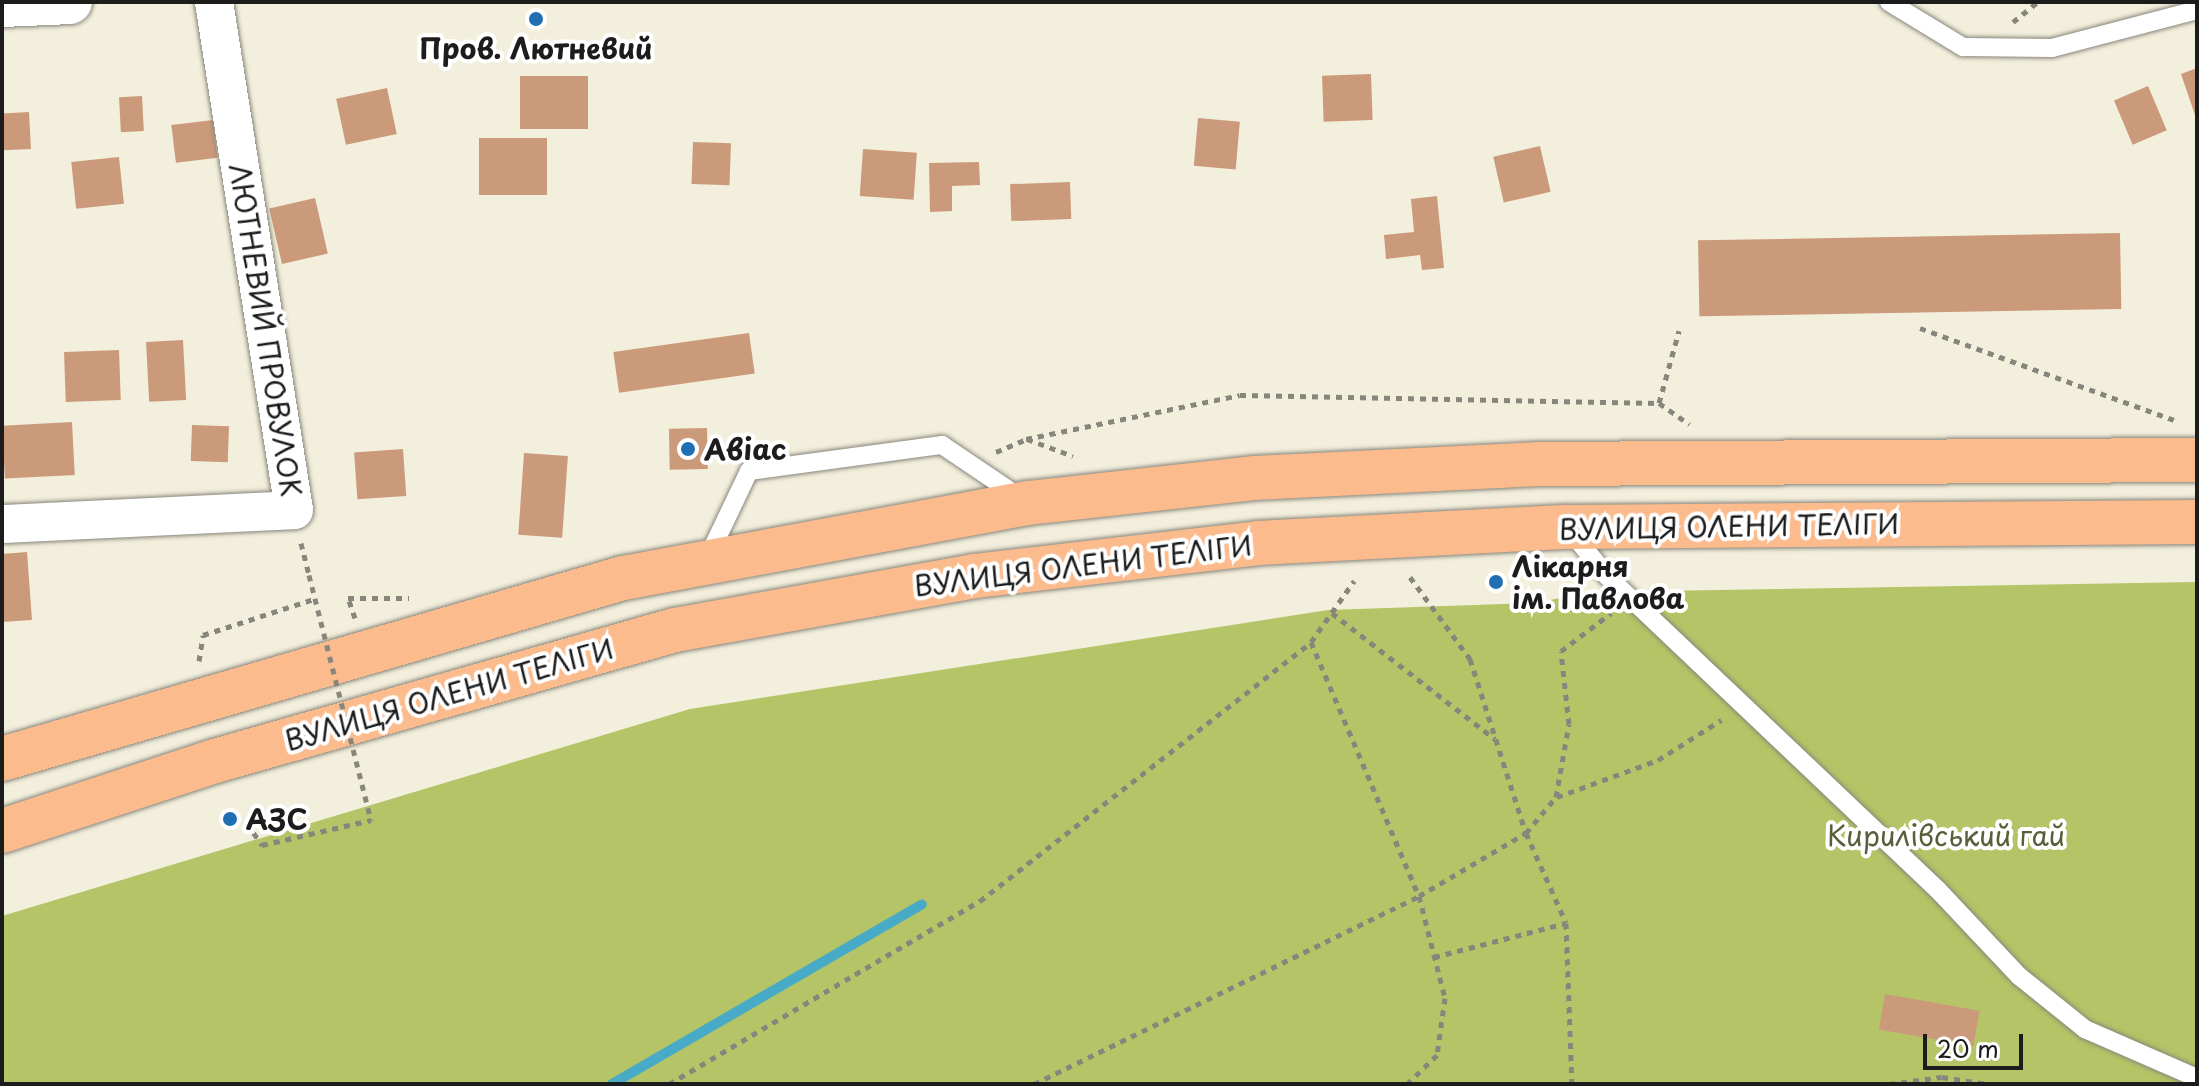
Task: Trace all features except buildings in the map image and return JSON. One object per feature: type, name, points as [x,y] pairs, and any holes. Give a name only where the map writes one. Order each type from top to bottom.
[{"type":"main road","name":"ВУЛИЦЯ ОЛЕНИ ТЕЛІГИ","points":[[2,759],[708,557],[1028,503],[1254,478],[1540,464],[2188,441]]},
{"type":"main road","name":"ВУЛИЦЯ ОЛЕНИ ТЕЛІГИ","points":[[2,831],[215,761],[644,639],[831,597],[1258,543],[1567,527],[2197,522]]},
{"type":"street","points":[[2,5],[70,2]]},
{"type":"street","name":"ЛЮТНЕВИЙ ПРОВУЛОК","points":[[2,524],[294,510],[214,2]]},
{"type":"lane","points":[[1889,2],[1963,47],[2052,48],[2197,10]]},
{"type":"lane","points":[[708,557],[749,471],[942,445],[1028,503]]},
{"type":"lane","points":[[1567,527],[1631,598],[2019,976],[2085,1029],[2197,1078]]},
{"type":"path","points":[[1920,328],[2188,441]]},
{"type":"path","points":[[1659,403],[1694,428]]},
{"type":"path","points":[[247,823],[262,845],[371,820],[309,575]]},
{"type":"path","points":[[1410,577],[1470,659],[1526,833],[1566,923],[1572,1081],[1583,1084]]},
{"type":"path","points":[[669,1084],[980,901],[1311,642],[1354,581]]},
{"type":"path","points":[[357,624],[348,598],[427,598]]},
{"type":"path","points":[[1034,1084],[1419,896],[1466,862],[1526,833],[1556,797],[1569,724],[1561,651],[1631,598]]},
{"type":"path","points":[[199,658],[203,635],[314,599]]},
{"type":"path","points":[[1332,613],[1496,739]]},
{"type":"path","points":[[1311,642],[1419,896],[1445,998],[1437,1055],[1407,1084]]},
{"type":"path","points":[[1556,797],[1658,760],[1743,705]]},
{"type":"path","points":[[1434,957],[1566,923]]},
{"type":"path","points":[[1889,1084],[1942,1077],[1987,1084]]},
{"type":"green space","name":"Кирилівський гай","points":[[2197,582],[2197,1084],[2,1084],[2,916],[690,709],[1328,610],[1532,603],[1596,592]]},
{"type":"waterway","points":[[612,1084],[922,904]]},
{"type":"place","name":"Пров. Лютневий","points":[[536,19]]},
{"type":"place","name":"Авіас","points":[[688,449]]},
{"type":"place","name":"Лікарня ім. Павлова","points":[[1496,582]]},
{"type":"place","name":"АЗС","points":[[230,819]]}]
